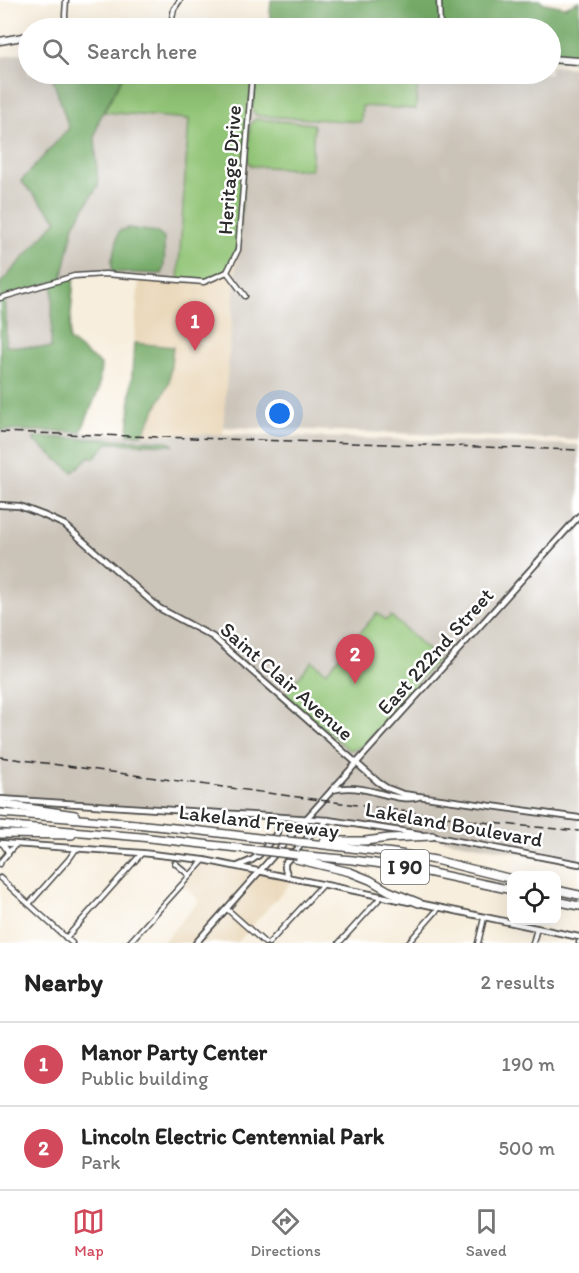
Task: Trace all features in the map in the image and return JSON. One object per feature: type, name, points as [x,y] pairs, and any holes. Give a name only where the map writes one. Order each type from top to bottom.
[{"type":"highway","points":[[0,804],[110,821]]},
{"type":"highway","name":"Lakeland Freeway","points":[[0,813],[110,821],[394,853],[435,860],[507,878]]},
{"type":"highway","name":"Lakeland Freeway","points":[[0,825],[141,837],[295,856],[353,860],[404,867],[507,889]]},
{"type":"highway","points":[[0,834],[103,834]]},
{"type":"highway","points":[[308,843],[432,836]]},
{"type":"highway","points":[[295,856],[350,872],[419,903]]},
{"type":"highway","points":[[561,891],[579,895]]},
{"type":"highway","points":[[561,902],[579,906]]},
{"type":"main road","points":[[0,41],[18,38]]},
{"type":"main road","points":[[561,60],[579,61]]},
{"type":"street","points":[[65,18],[66,0]]},
{"type":"street","points":[[172,18],[174,9],[180,0]]},
{"type":"street","points":[[439,0],[440,18]]},
{"type":"street","name":"Heritage Drive","points":[[227,272],[238,250],[251,84]]},
{"type":"street","points":[[0,298],[74,276],[105,274],[204,282],[227,272],[245,296]]},
{"type":"street","name":"Saint Clair Avenue","points":[[0,505],[19,506],[65,525],[159,608],[213,636],[387,788],[403,794],[579,818]]},
{"type":"street","name":"East 222nd Street","points":[[196,943],[579,517]]},
{"type":"street","points":[[332,790],[348,787],[412,799],[421,796]]},
{"type":"street","name":"Lakeland Boulevard","points":[[0,799],[328,820],[432,836],[579,864]]},
{"type":"street","points":[[238,867],[255,858],[277,833],[277,823],[267,816]]},
{"type":"street","points":[[288,878],[285,863],[310,835],[328,820]]},
{"type":"street","points":[[1,843],[142,853],[204,860],[579,937]]},
{"type":"street","points":[[1,843],[8,854]]},
{"type":"street","points":[[0,864],[16,844]]},
{"type":"street","points":[[29,904],[76,849]]},
{"type":"street","points":[[128,852],[133,858],[133,863]]},
{"type":"street","points":[[66,938],[142,853]]},
{"type":"street","points":[[129,943],[204,860]]},
{"type":"street","points":[[176,862],[189,875]]},
{"type":"street","points":[[0,878],[72,943]]},
{"type":"street","points":[[227,909],[267,943],[323,884]]},
{"type":"street","points":[[339,943],[381,897]]},
{"type":"street","points":[[408,943],[439,908]]},
{"type":"street","points":[[478,943],[484,918]]},
{"type":"street","points":[[533,943],[537,928]]},
{"type":"shaded area","points":[[18,54],[18,84],[74,84],[84,117],[57,220],[0,284],[0,57]]},
{"type":"shaded area","points":[[561,67],[579,68],[579,440],[223,427],[251,84],[561,84]]},
{"type":"shaded area","points":[[104,112],[189,119],[178,280],[105,274],[74,276],[62,280],[74,225],[98,185],[95,136],[99,120]]},
{"type":"shaded area","points":[[238,250],[223,434],[143,434],[169,383],[172,347],[134,343],[139,277]]},
{"type":"shaded area","points":[[53,282],[52,348],[6,346],[5,296]]},
{"type":"shaded area","points":[[0,430],[579,445],[579,864],[364,825],[0,799]]},
{"type":"shaded area","points":[[204,860],[294,879],[237,943],[162,943],[199,901],[181,884]]},
{"type":"green space","points":[[271,0],[539,0],[565,7],[579,1],[579,61],[561,60],[561,18],[270,18]]},
{"type":"green space","points":[[54,84],[119,84],[99,120],[95,136],[98,185],[74,225],[62,279],[74,276],[69,340],[101,365],[99,389],[81,432],[0,430],[0,284],[57,220],[21,181],[69,128]],"holes":[[[53,282],[51,348],[6,346],[5,296]]]},
{"type":"green space","points":[[119,84],[251,84],[238,250],[227,272],[204,282],[178,280],[189,119],[104,112]]},
{"type":"green space","points":[[255,84],[417,84],[416,109],[362,106],[361,122],[261,116],[256,115],[252,110]]},
{"type":"green space","points":[[256,119],[313,124],[311,170],[252,166],[248,162],[250,126]]},
{"type":"green space","points":[[128,228],[156,232],[164,238],[165,260],[162,274],[113,272],[112,261],[118,233]]},
{"type":"green space","points":[[134,343],[173,347],[169,383],[143,434],[128,434]]},
{"type":"green space","points":[[34,437],[167,441],[173,445],[108,443],[93,459],[90,456],[73,472],[34,441]]},
{"type":"green space","points":[[377,613],[386,620],[391,616],[438,659],[362,747],[349,750],[284,695],[312,661],[326,672]]},
{"type":"railway","points":[[0,432],[579,450]]},
{"type":"railway","points":[[0,757],[491,823],[579,831]]},
{"type":"place","name":"Manor Party Center","points":[[195,351]]},
{"type":"place","name":"Lincoln Electric Centennial Park","points":[[355,684]]}]
